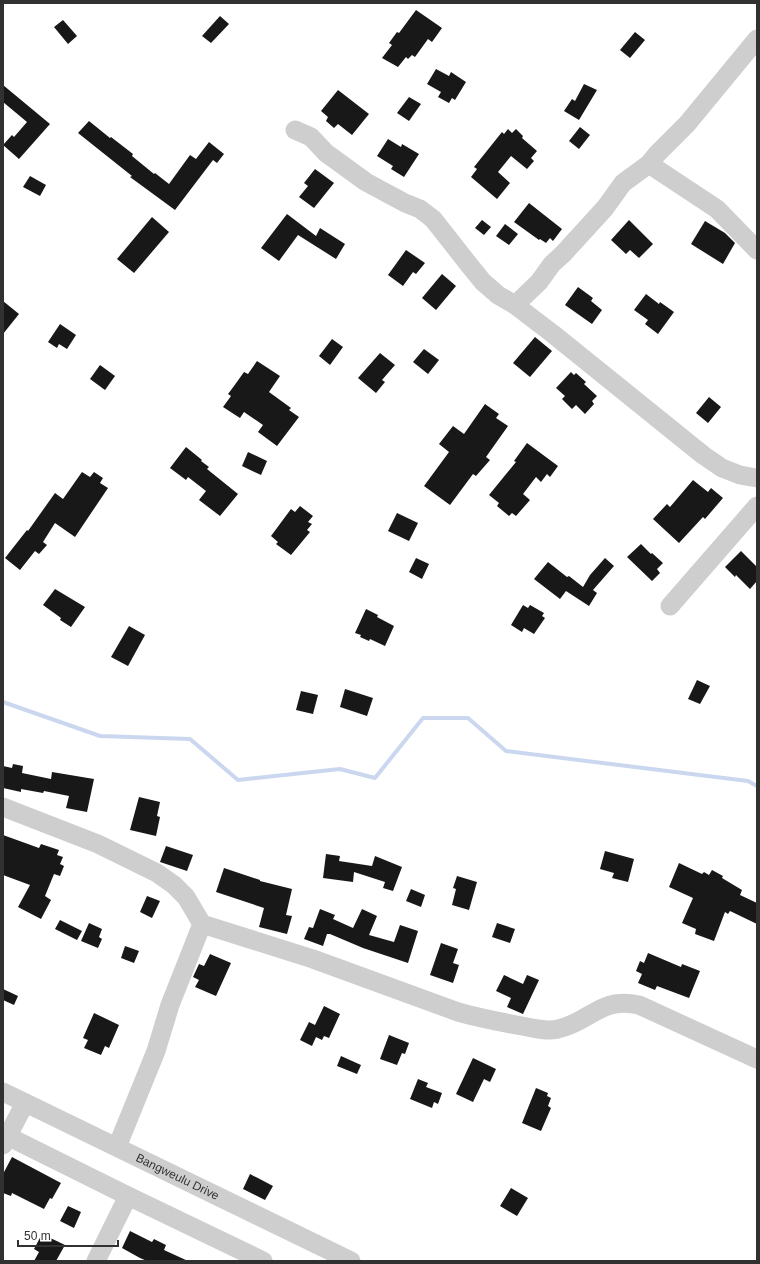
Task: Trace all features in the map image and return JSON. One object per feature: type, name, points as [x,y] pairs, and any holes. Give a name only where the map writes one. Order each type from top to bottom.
[{"type":"street","points":[[515,306],[539,282],[552,264],[605,208],[623,184],[648,164],[687,124],[757,39]]},
{"type":"street","points":[[295,130],[311,138],[326,153],[366,182],[405,203],[420,209],[433,219],[483,282],[498,295],[564,343],[703,455],[722,468],[740,475],[757,478]]},
{"type":"street","points":[[648,164],[717,209],[757,250]]},
{"type":"street","points":[[670,606],[757,506]]},
{"type":"street","points":[[3,807],[98,844],[157,873],[174,885],[186,897],[202,924],[306,957],[458,1012],[481,1018],[545,1030],[557,1030],[576,1023],[607,1005],[620,1002],[630,1003],[639,1005],[757,1059]]},
{"type":"street","points":[[117,1147],[156,1051],[170,1005],[202,924]]},
{"type":"street","name":"Bangweulu Drive","points":[[3,1092],[351,1261]]},
{"type":"street","points":[[25,1103],[5,1138],[263,1261]]},
{"type":"street","points":[[96,1261],[128,1196]]},
{"type":"building","points":[[416,10],[442,28],[432,42],[428,39],[415,57],[412,55],[408,59],[406,57],[398,67],[382,58],[392,45],[389,43],[397,32],[399,33]]},
{"type":"building","points":[[220,16],[229,24],[211,43],[202,36]]},
{"type":"building","points":[[63,20],[77,36],[68,44],[54,27]]},
{"type":"building","points":[[635,32],[645,40],[630,58],[620,50]]},
{"type":"building","points":[[436,69],[449,76],[451,72],[466,82],[455,100],[452,98],[449,103],[438,97],[441,92],[427,84]]},
{"type":"building","points":[[584,84],[597,90],[579,120],[564,111],[572,99],[575,101]]},
{"type":"building","points":[[3,85],[50,124],[19,159],[3,145],[12,135],[14,137],[27,122],[3,102]]},
{"type":"building","points":[[338,90],[369,114],[352,135],[338,124],[334,128],[326,121],[328,117],[321,111]]},
{"type":"building","points":[[409,97],[421,104],[409,121],[397,113]]},
{"type":"building","points":[[89,121],[133,154],[132,156],[154,174],[155,173],[169,184],[190,155],[196,159],[209,142],[224,154],[217,163],[213,160],[175,210],[130,177],[132,176],[78,133]]},
{"type":"building","points":[[580,127],[590,135],[579,149],[569,141]]},
{"type":"building","points":[[508,129],[512,133],[516,129],[523,136],[522,138],[537,151],[531,158],[534,161],[527,169],[511,156],[498,172],[510,183],[497,199],[471,177],[477,169],[474,167],[502,132],[504,134]]},
{"type":"building","points":[[388,139],[401,147],[402,144],[419,154],[404,177],[391,169],[393,166],[377,156]]},
{"type":"building","points":[[315,169],[334,183],[314,208],[299,197],[308,186],[304,183]]},
{"type":"building","points":[[30,176],[46,185],[40,196],[23,187]]},
{"type":"building","points":[[529,203],[562,229],[553,241],[550,238],[546,243],[540,239],[539,240],[514,222]]},
{"type":"building","points":[[287,214],[316,236],[320,228],[345,244],[336,259],[298,235],[279,261],[261,248]]},
{"type":"building","points":[[152,217],[169,232],[134,273],[117,259]]},
{"type":"building","points":[[482,220],[491,227],[484,235],[475,228]]},
{"type":"building","points":[[629,220],[653,244],[639,258],[630,250],[626,254],[611,240]]},
{"type":"building","points":[[705,221],[725,233],[735,243],[723,264],[691,244]]},
{"type":"building","points":[[505,224],[518,234],[509,245],[496,236]]},
{"type":"building","points":[[406,250],[425,263],[416,274],[413,272],[403,286],[388,275]]},
{"type":"building","points":[[442,274],[456,286],[436,310],[422,298]]},
{"type":"building","points":[[578,287],[593,298],[591,301],[602,310],[592,324],[565,305]]},
{"type":"building","points":[[646,294],[659,304],[660,302],[674,312],[658,334],[645,324],[648,320],[634,310]]},
{"type":"building","points":[[3,301],[19,314],[3,334]]},
{"type":"building","points":[[60,324],[76,335],[67,349],[59,344],[57,348],[48,342]]},
{"type":"building","points":[[535,337],[552,351],[530,377],[513,363]]},
{"type":"building","points":[[332,339],[343,347],[330,365],[319,356]]},
{"type":"building","points":[[424,349],[439,360],[428,374],[413,362]]},
{"type":"building","points":[[380,353],[395,365],[382,380],[385,382],[376,393],[358,378]]},
{"type":"building","points":[[257,361],[280,376],[269,392],[291,408],[289,410],[299,417],[277,446],[258,432],[263,425],[244,412],[240,418],[223,407],[231,396],[228,394],[244,372],[248,374]]},
{"type":"building","points":[[100,365],[115,376],[105,390],[90,379]]},
{"type":"building","points":[[571,372],[574,375],[576,373],[586,382],[584,384],[597,396],[592,401],[594,404],[585,414],[576,405],[572,409],[562,399],[565,396],[556,388]]},
{"type":"building","points":[[709,397],[721,407],[708,423],[696,413]]},
{"type":"building","points":[[485,404],[499,414],[496,418],[508,426],[486,457],[490,460],[476,476],[473,474],[450,505],[424,486],[449,452],[439,444],[453,426],[464,434]]},
{"type":"building","points":[[527,443],[558,466],[550,477],[547,474],[541,482],[536,477],[523,494],[530,500],[516,516],[512,513],[509,516],[497,506],[499,503],[489,495],[516,462],[514,461]]},
{"type":"building","points":[[186,447],[209,467],[207,469],[238,494],[220,516],[199,500],[206,491],[188,477],[186,480],[170,468]]},
{"type":"building","points":[[248,452],[267,461],[261,475],[242,466]]},
{"type":"building","points":[[82,472],[90,477],[94,472],[103,478],[100,483],[108,488],[75,537],[55,523],[43,542],[47,545],[39,554],[35,551],[20,570],[5,558],[27,530],[28,531],[55,493],[63,499]]},
{"type":"building","points":[[693,480],[708,492],[711,488],[723,498],[705,519],[703,517],[679,543],[653,519],[667,504],[670,507]]},
{"type":"building","points":[[300,506],[313,516],[308,522],[312,524],[307,530],[310,532],[291,555],[276,544],[278,542],[271,536],[291,509],[295,512]]},
{"type":"building","points":[[397,513],[418,523],[409,541],[388,531]]},
{"type":"building","points":[[641,544],[663,563],[657,569],[660,573],[652,581],[627,557]]},
{"type":"building","points":[[741,551],[757,567],[757,581],[750,589],[736,575],[735,577],[725,567]]},
{"type":"building","points":[[416,558],[429,564],[422,579],[409,572]]},
{"type":"building","points":[[605,558],[614,566],[593,590],[597,593],[589,606],[566,591],[560,599],[534,579],[548,562],[583,587],[590,575]]},
{"type":"building","points":[[55,589],[85,607],[71,627],[60,620],[61,618],[43,605]]},
{"type":"building","points":[[523,605],[528,608],[530,605],[544,613],[542,616],[545,618],[534,634],[524,628],[522,632],[511,625]]},
{"type":"building","points":[[366,609],[394,626],[385,646],[370,639],[369,641],[360,637],[361,635],[355,633]]},
{"type":"building","points":[[129,626],[145,635],[128,666],[111,657]]},
{"type":"building","points":[[697,680],[710,686],[700,704],[688,699]]},
{"type":"building","points":[[345,689],[373,698],[367,716],[340,707]]},
{"type":"building","points":[[301,691],[318,695],[313,714],[296,710]]},
{"type":"building","points":[[13,764],[23,766],[22,773],[51,779],[52,772],[94,779],[87,812],[66,808],[69,796],[44,791],[43,793],[21,789],[21,792],[3,788],[3,766],[12,768]]},
{"type":"building","points":[[139,797],[160,802],[157,816],[160,817],[156,836],[130,830]]},
{"type":"building","points":[[3,835],[39,848],[41,844],[59,850],[57,855],[63,857],[60,864],[64,866],[60,876],[54,874],[45,896],[51,900],[41,919],[18,907],[30,885],[3,875]]},
{"type":"building","points":[[166,846],[193,855],[187,871],[160,862]]},
{"type":"building","points":[[605,851],[634,859],[628,882],[612,878],[614,873],[600,869]]},
{"type":"building","points":[[326,854],[340,856],[339,861],[372,866],[375,856],[402,867],[393,891],[383,888],[385,882],[354,872],[353,882],[323,878]]},
{"type":"building","points":[[679,863],[702,874],[704,872],[709,875],[712,870],[742,890],[740,895],[757,903],[757,924],[730,911],[728,914],[725,912],[714,941],[695,934],[696,929],[682,923],[693,898],[669,887]]},
{"type":"building","points":[[224,868],[260,881],[292,889],[286,915],[292,916],[287,934],[259,927],[264,908],[216,892]]},
{"type":"building","points":[[457,876],[477,882],[469,910],[452,905],[456,889],[453,888]]},
{"type":"building","points":[[411,889],[425,895],[421,907],[406,901]]},
{"type":"building","points":[[147,896],[160,901],[152,918],[140,912]]},
{"type":"building","points":[[320,909],[335,915],[333,919],[353,928],[362,909],[377,916],[369,935],[394,942],[400,925],[418,931],[408,963],[363,948],[330,934],[327,934],[323,946],[304,939],[309,927],[313,928]]},
{"type":"building","points":[[60,920],[82,931],[77,940],[55,929]]},
{"type":"building","points":[[89,923],[102,929],[99,937],[102,939],[98,948],[81,941]]},
{"type":"building","points":[[497,923],[515,929],[510,943],[492,937]]},
{"type":"building","points":[[441,943],[458,949],[453,963],[459,965],[453,983],[430,975]]},
{"type":"building","points":[[125,946],[139,951],[134,963],[121,958]]},
{"type":"building","points":[[648,953],[681,967],[682,964],[700,971],[689,998],[657,986],[655,990],[638,983],[642,974],[636,971],[640,961],[644,963]]},
{"type":"building","points":[[210,954],[231,963],[216,996],[195,987],[199,980],[193,977],[199,964],[204,966]]},
{"type":"building","points":[[504,975],[523,984],[527,975],[539,980],[523,1014],[507,1007],[511,998],[496,991]]},
{"type":"building","points":[[3,989],[18,996],[14,1005],[3,1000]]},
{"type":"building","points":[[324,1006],[340,1014],[329,1038],[324,1036],[322,1040],[316,1037],[312,1046],[300,1040],[309,1022],[315,1025]]},
{"type":"building","points":[[94,1013],[119,1025],[109,1048],[105,1046],[101,1055],[84,1048],[88,1040],[83,1038]]},
{"type":"building","points":[[389,1035],[409,1043],[405,1054],[402,1053],[397,1065],[380,1059]]},
{"type":"building","points":[[341,1056],[361,1065],[357,1074],[337,1066]]},
{"type":"building","points":[[473,1058],[496,1069],[490,1082],[484,1079],[473,1102],[456,1094]]},
{"type":"building","points":[[418,1079],[428,1083],[426,1087],[442,1093],[438,1104],[434,1102],[432,1108],[410,1099]]},
{"type":"building","points":[[536,1088],[548,1093],[547,1096],[551,1098],[548,1106],[551,1108],[541,1131],[522,1123]]},
{"type":"building","points":[[12,1157],[61,1183],[52,1199],[50,1198],[44,1209],[12,1193],[11,1196],[3,1193],[3,1174]]},
{"type":"building","points":[[250,1174],[273,1186],[265,1200],[243,1189]]},
{"type":"building","points":[[511,1188],[528,1198],[517,1216],[500,1206]]},
{"type":"building","points":[[68,1206],[81,1212],[74,1228],[60,1221]]},
{"type":"building","points":[[130,1231],[152,1242],[154,1239],[166,1245],[164,1250],[188,1261],[147,1261],[140,1258],[122,1248]]},
{"type":"building","points":[[42,1234],[65,1245],[56,1261],[34,1261],[39,1252],[34,1249]]},
{"type":"waterway","points":[[3,702],[100,736],[190,739],[238,780],[340,769],[375,778],[423,718],[468,718],[506,751],[748,781],[757,786]]}]
